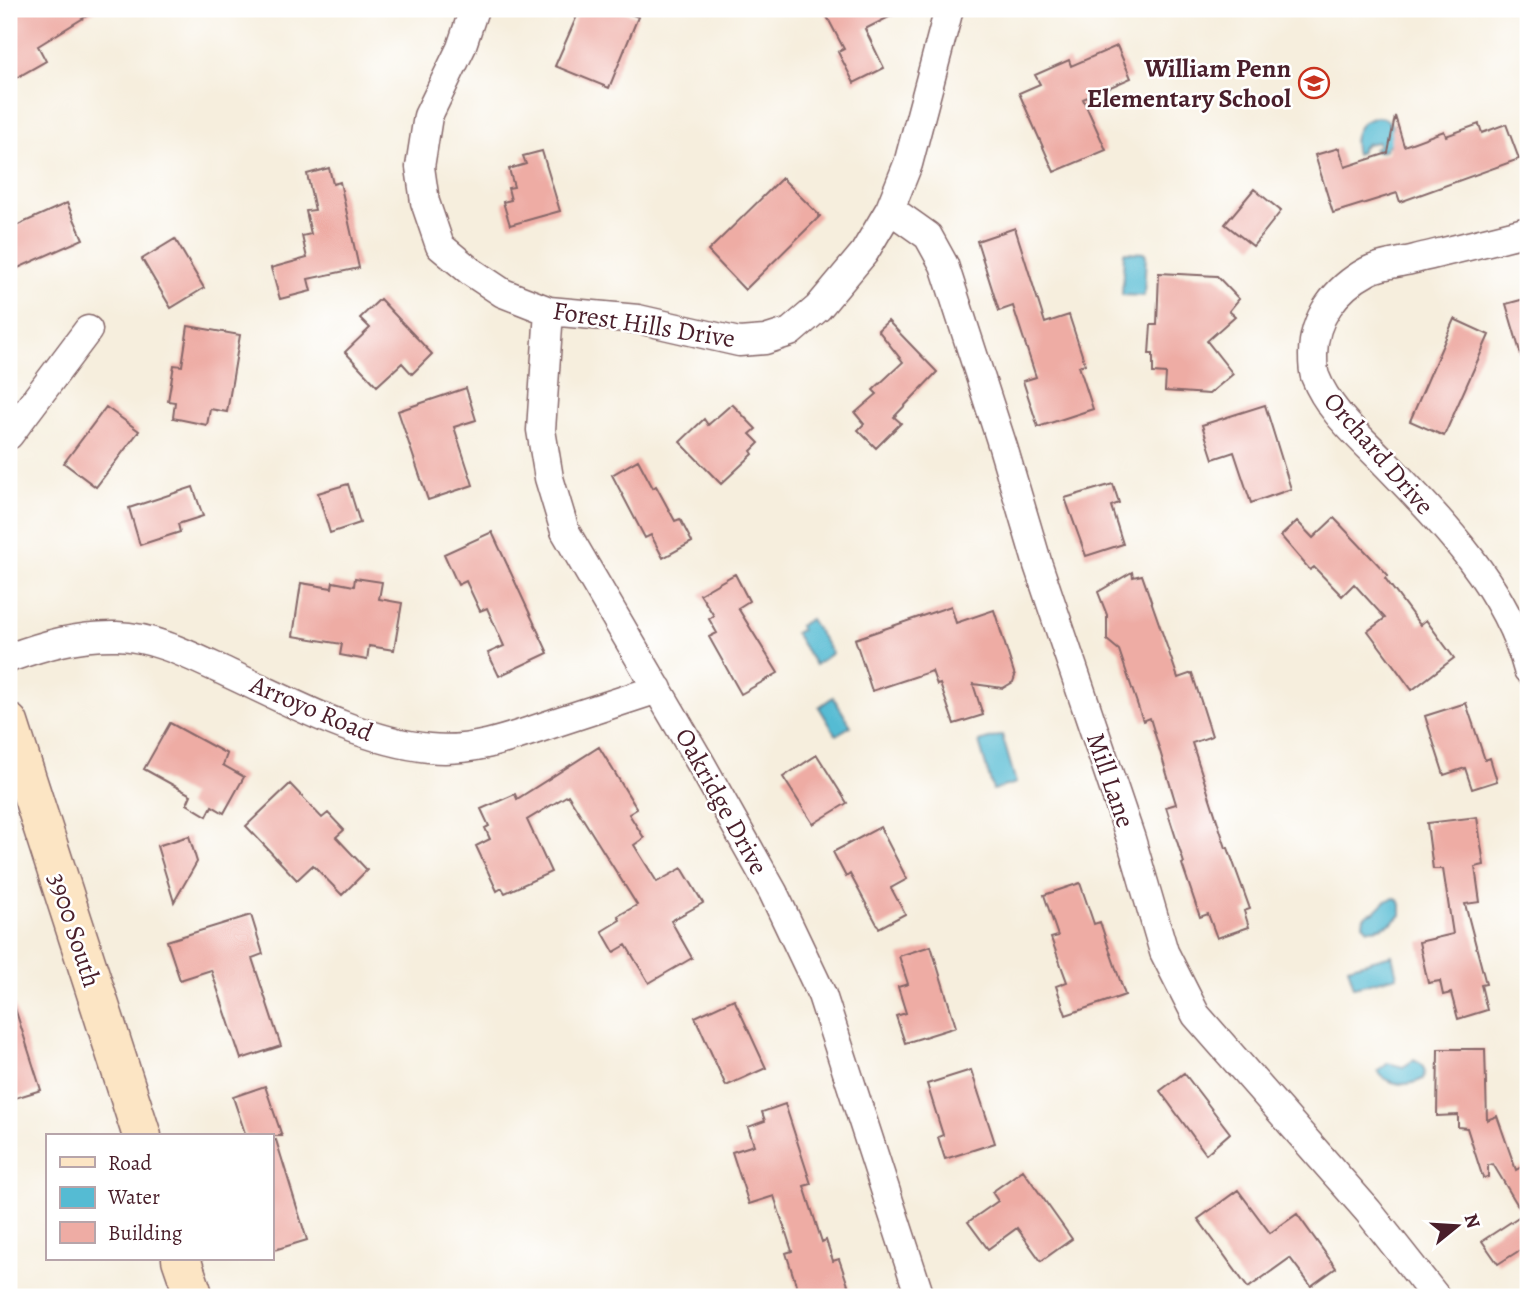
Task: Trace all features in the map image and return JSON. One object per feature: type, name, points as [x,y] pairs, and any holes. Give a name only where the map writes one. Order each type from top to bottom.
[{"type":"main road","name":"3900 South","points":[[9,723],[141,1134]]},
{"type":"main road","points":[[181,1260],[194,1297]]},
{"type":"street","name":"Forest Hills Drive","points":[[474,9],[461,48],[428,116],[420,167],[425,202],[440,246],[503,293],[550,311],[638,319],[739,342],[765,340],[790,332],[818,308],[864,253],[890,209],[908,163],[949,9]]},
{"type":"street","name":"Mill Lane","points":[[890,209],[928,236],[944,265],[1038,565],[1131,839],[1164,952],[1196,1015],[1368,1211],[1436,1297]]},
{"type":"street","name":"Orchard Drive","points":[[1528,231],[1370,270],[1342,289],[1322,312],[1313,340],[1314,373],[1325,395],[1342,418],[1419,498],[1482,572],[1505,612],[1528,670]]},
{"type":"street","name":"Oakridge Drive","points":[[550,311],[541,429],[549,478],[565,531],[773,892],[822,995],[920,1297]]},
{"type":"street","points":[[9,435],[88,330]]},
{"type":"street","name":"Arroyo Road","points":[[9,658],[77,638],[120,636],[147,641],[183,652],[360,733],[429,748],[476,747],[658,689]]},
{"type":"water","points":[[1377,117],[1390,122],[1393,134],[1391,144],[1384,151],[1377,152],[1374,149],[1379,145],[1378,142],[1366,144],[1361,152],[1356,154],[1354,141],[1357,130],[1360,125]]},
{"type":"water","points":[[1124,252],[1146,253],[1144,296],[1122,295]]},
{"type":"water","points":[[810,619],[832,653],[815,665],[795,633],[801,630],[799,626]]},
{"type":"water","points":[[833,697],[851,726],[836,735],[819,707]]},
{"type":"water","points":[[1002,735],[1016,783],[993,790],[979,742]]},
{"type":"water","points":[[1396,898],[1401,904],[1401,915],[1394,921],[1373,929],[1368,929],[1363,924],[1364,917],[1386,901]]},
{"type":"water","points":[[1392,955],[1397,976],[1354,987],[1348,967]]},
{"type":"water","points":[[1414,1060],[1421,1064],[1425,1071],[1423,1079],[1417,1082],[1393,1082],[1378,1072],[1388,1063],[1403,1067]]},
{"type":"building","points":[[16,9],[98,9],[38,46],[46,61],[9,82],[9,13]]},
{"type":"building","points":[[580,9],[618,9],[638,17],[609,88],[555,66]]},
{"type":"building","points":[[823,9],[905,9],[865,29],[884,68],[854,83],[838,52],[844,49]]},
{"type":"building","points":[[1117,46],[1131,78],[1083,99],[1106,150],[1054,172],[1019,93],[1040,84],[1035,75],[1069,60],[1071,66]]},
{"type":"building","points":[[1395,116],[1404,146],[1444,131],[1446,136],[1479,124],[1482,133],[1506,124],[1519,159],[1400,202],[1397,193],[1333,213],[1315,155],[1339,148],[1345,167],[1388,153]]},
{"type":"building","points":[[542,151],[560,211],[510,225],[503,202],[511,200],[508,188],[514,187],[509,169],[526,164],[523,156]]},
{"type":"building","points":[[329,168],[333,184],[340,182],[359,268],[308,279],[311,291],[280,299],[271,268],[307,258],[302,236],[311,234],[306,211],[315,210],[307,174]]},
{"type":"building","points":[[782,178],[820,216],[745,290],[708,251]]},
{"type":"building","points":[[1254,189],[1281,211],[1253,246],[1225,224]]},
{"type":"building","points":[[67,203],[83,239],[9,272],[9,229]]},
{"type":"building","points":[[1015,228],[1045,323],[1069,315],[1085,364],[1079,366],[1093,409],[1038,427],[1023,381],[1036,377],[1013,306],[999,311],[977,241]]},
{"type":"building","points":[[175,239],[204,288],[171,308],[142,259]]},
{"type":"building","points":[[1159,273],[1217,276],[1239,299],[1229,311],[1235,316],[1207,341],[1233,374],[1209,394],[1165,391],[1166,374],[1153,373],[1153,354],[1149,354],[1151,325],[1157,325]]},
{"type":"building","points":[[1528,298],[1528,361],[1523,362],[1506,304]]},
{"type":"building","points":[[380,299],[432,354],[412,374],[402,363],[377,386],[345,352],[370,328],[360,318]]},
{"type":"building","points":[[1454,319],[1489,335],[1444,436],[1410,421]]},
{"type":"building","points":[[888,321],[937,372],[894,417],[901,423],[876,448],[858,430],[864,424],[855,413],[877,394],[873,390],[903,362],[878,330]]},
{"type":"building","points":[[188,326],[240,335],[227,412],[210,409],[207,425],[173,418],[175,402],[168,401],[174,365],[182,366]]},
{"type":"building","points":[[466,388],[476,420],[454,427],[473,485],[428,500],[398,411]]},
{"type":"building","points":[[732,404],[756,429],[750,434],[759,443],[751,451],[753,454],[721,484],[680,442],[704,419],[708,425]]},
{"type":"building","points":[[1265,405],[1291,489],[1251,503],[1234,452],[1213,459],[1202,425]]},
{"type":"building","points":[[106,407],[139,431],[96,487],[64,463]]},
{"type":"building","points":[[638,460],[653,488],[656,486],[675,521],[680,519],[692,542],[663,558],[651,535],[645,538],[612,475]]},
{"type":"building","points":[[348,484],[360,523],[330,533],[318,493]]},
{"type":"building","points":[[1113,484],[1119,503],[1111,506],[1123,544],[1086,556],[1065,498]]},
{"type":"building","points":[[193,487],[203,516],[178,524],[180,532],[140,545],[129,508]]},
{"type":"building","points":[[1334,518],[1388,575],[1385,578],[1420,625],[1426,620],[1454,658],[1412,690],[1368,631],[1385,618],[1354,584],[1342,596],[1314,567],[1310,570],[1281,536],[1297,521],[1313,538]]},
{"type":"building","points":[[492,532],[548,653],[499,676],[488,653],[504,646],[487,608],[480,611],[466,581],[458,585],[444,554]]},
{"type":"building","points":[[1132,572],[1133,577],[1142,575],[1178,678],[1192,673],[1212,736],[1192,743],[1226,848],[1250,909],[1244,911],[1249,927],[1217,938],[1208,914],[1200,917],[1182,864],[1184,863],[1166,807],[1176,804],[1150,718],[1143,721],[1119,650],[1107,640],[1107,615],[1098,592]]},
{"type":"building","points":[[735,574],[749,601],[738,608],[778,673],[741,694],[709,637],[717,633],[709,619],[714,616],[700,594]]},
{"type":"building","points":[[355,578],[382,582],[379,599],[402,603],[394,650],[369,646],[367,660],[340,655],[342,644],[293,636],[301,583],[332,588],[333,582],[354,586]]},
{"type":"building","points":[[951,606],[956,623],[994,610],[1015,676],[1013,682],[1003,688],[973,684],[983,715],[954,724],[940,684],[937,685],[932,671],[872,691],[855,639]]},
{"type":"building","points":[[1466,703],[1485,760],[1490,758],[1497,781],[1472,789],[1465,768],[1444,775],[1425,716]]},
{"type":"building","points":[[170,723],[227,754],[223,765],[244,777],[224,813],[212,806],[207,816],[187,804],[191,795],[144,769]]},
{"type":"building","points":[[599,747],[637,809],[629,814],[644,838],[634,845],[657,882],[682,868],[703,903],[671,921],[692,958],[649,983],[626,945],[614,952],[602,931],[620,920],[618,916],[637,905],[568,795],[527,820],[551,872],[505,893],[502,888],[497,891],[476,846],[490,839],[485,828],[489,826],[481,809],[515,794],[517,799]]},
{"type":"building","points":[[817,755],[847,803],[813,824],[783,777]]},
{"type":"building","points":[[290,784],[322,818],[328,813],[344,830],[336,837],[367,870],[342,895],[313,865],[297,880],[246,826]]},
{"type":"building","points":[[1477,817],[1484,865],[1475,867],[1480,902],[1465,904],[1486,984],[1481,985],[1487,1010],[1458,1019],[1451,993],[1443,995],[1440,981],[1428,983],[1419,942],[1453,934],[1443,869],[1433,869],[1427,823]]},
{"type":"building","points":[[880,827],[907,879],[891,888],[905,914],[879,928],[850,874],[846,877],[833,852]]},
{"type":"building","points":[[189,836],[197,862],[174,902],[157,846]]},
{"type":"building","points":[[1080,883],[1094,924],[1100,922],[1125,995],[1066,1015],[1056,986],[1067,982],[1051,938],[1058,936],[1044,895]]},
{"type":"building","points":[[251,915],[263,954],[252,958],[281,1046],[241,1059],[211,970],[180,980],[167,941]]},
{"type":"building","points":[[931,946],[956,1027],[905,1043],[896,1016],[906,1013],[898,987],[908,984],[899,956]]},
{"type":"building","points":[[734,999],[766,1068],[726,1086],[695,1017]]},
{"type":"building","points":[[13,1002],[41,1090],[9,1100],[9,1003]]},
{"type":"building","points":[[1438,1049],[1485,1049],[1487,1120],[1497,1116],[1516,1170],[1528,1163],[1528,1245],[1498,1264],[1482,1241],[1523,1214],[1493,1164],[1488,1165],[1488,1177],[1483,1178],[1467,1128],[1458,1127],[1458,1115],[1437,1116]]},
{"type":"building","points":[[971,1070],[995,1143],[945,1159],[938,1137],[943,1135],[927,1084]]},
{"type":"building","points":[[1184,1073],[1230,1133],[1206,1154],[1160,1091]]},
{"type":"building","points":[[265,1086],[282,1136],[245,1134],[233,1097]]},
{"type":"building","points":[[785,1104],[811,1184],[804,1186],[822,1242],[826,1240],[833,1261],[839,1259],[852,1297],[800,1297],[786,1253],[792,1251],[774,1196],[749,1204],[732,1152],[754,1145],[748,1127],[765,1121],[762,1112]]},
{"type":"building","points":[[276,1140],[307,1240],[273,1250],[273,1141]]},
{"type":"building","points":[[1023,1170],[1072,1239],[1041,1261],[1017,1228],[988,1249],[968,1222],[998,1201],[992,1192]]},
{"type":"building","points":[[1238,1190],[1270,1233],[1297,1214],[1336,1268],[1311,1286],[1290,1258],[1248,1288],[1198,1219]]},
{"type":"place","name":"William Penn Elementary School","points":[[1314,83]]}]
